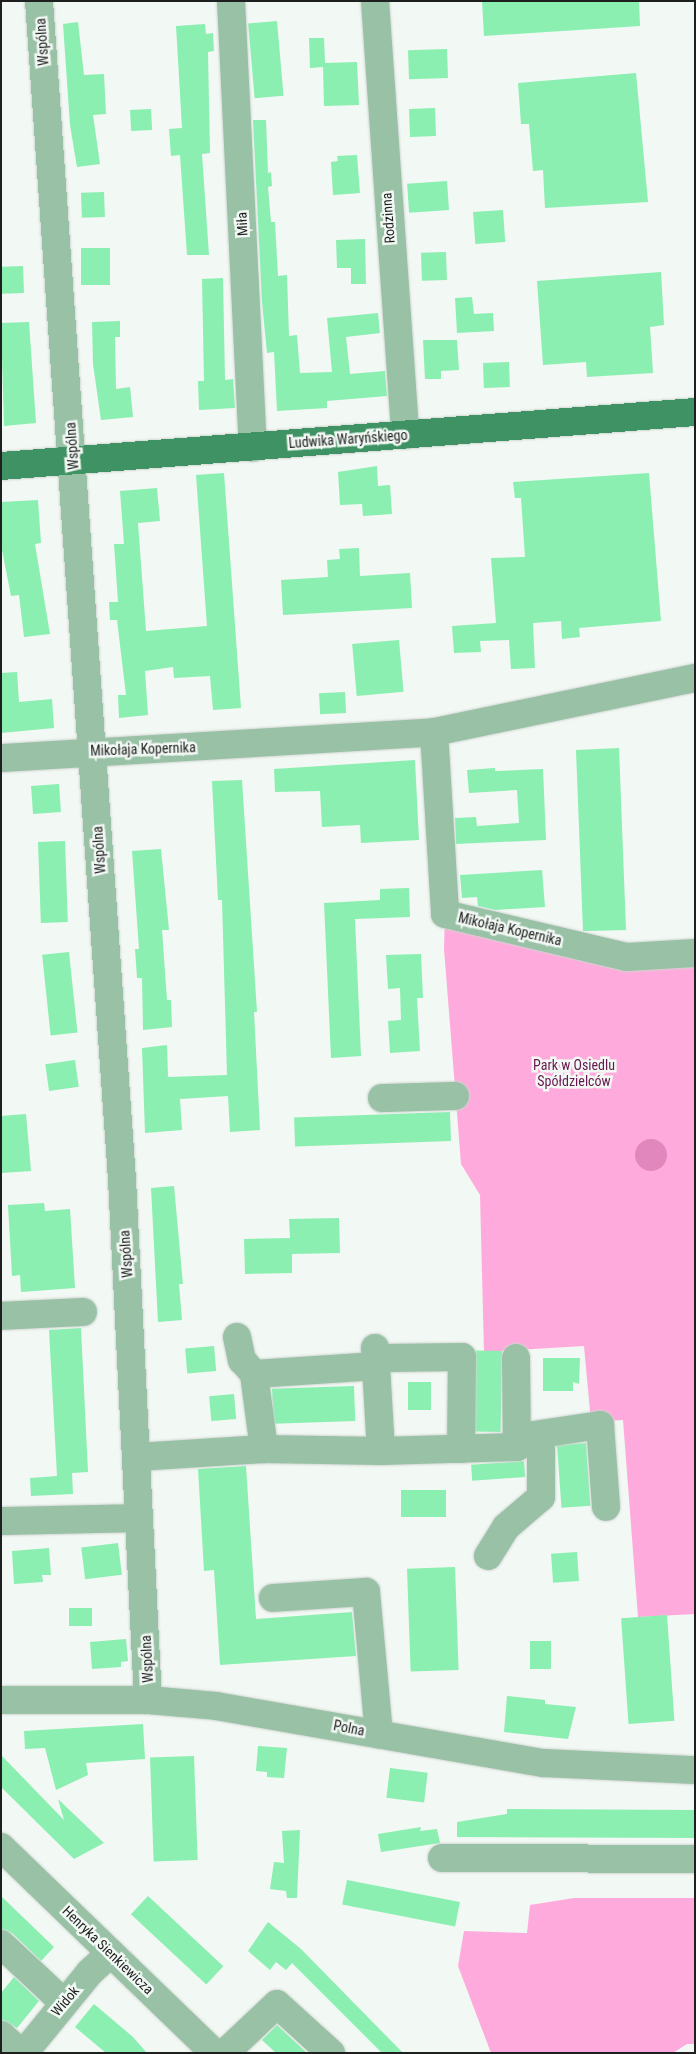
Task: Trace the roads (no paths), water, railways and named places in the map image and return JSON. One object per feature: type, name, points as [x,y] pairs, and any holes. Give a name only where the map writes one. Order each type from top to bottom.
[{"type":"main road","name":"Ludwika Waryńskiego","points":[[1,466],[695,412]]},
{"type":"street","name":"Wspólna","points":[[39,1],[93,751],[137,1457],[148,1700]]},
{"type":"street","name":"Miła","points":[[231,1],[254,446]]},
{"type":"street","name":"Rodzinna","points":[[375,1],[405,435]]},
{"type":"street","name":"Mikołaja Kopernika","points":[[1,758],[93,751],[251,745],[434,732],[695,678]]},
{"type":"street","name":"Mikołaja Kopernika","points":[[434,732],[445,914],[626,957],[695,953]]},
{"type":"street","points":[[382,1098],[455,1096]]},
{"type":"street","points":[[1,1316],[83,1312]]},
{"type":"street","points":[[237,1337],[242,1360],[254,1374],[264,1449]]},
{"type":"street","points":[[254,1374],[376,1357],[462,1357],[461,1449]]},
{"type":"street","points":[[376,1357],[381,1451]]},
{"type":"street","points":[[488,1556],[506,1526],[541,1497],[541,1451],[526,1441],[516,1358]]},
{"type":"street","points":[[137,1457],[264,1449],[381,1451],[461,1449],[526,1441],[600,1425],[606,1506]]},
{"type":"street","points":[[1,1521],[139,1518]]},
{"type":"street","points":[[273,1598],[366,1592],[379,1734]]},
{"type":"street","name":"Polna","points":[[1,1700],[148,1700],[234,1708],[544,1763],[695,1770]]},
{"type":"street","name":"Henryka Sienkiewicza","points":[[1,1847],[214,2053]]},
{"type":"street","points":[[442,1858],[695,1859]]},
{"type":"street","points":[[1,1944],[64,2002]]},
{"type":"street","name":"Widok","points":[[22,2053],[64,2002],[111,1953]]},
{"type":"street","points":[[225,2053],[277,2004],[331,2053]]},
{"type":"street","points":[[1,2035],[22,2053]]},
{"type":"park label","name":"Park w Osiedlu Spółdzielców","points":[[574,1074]]}]
